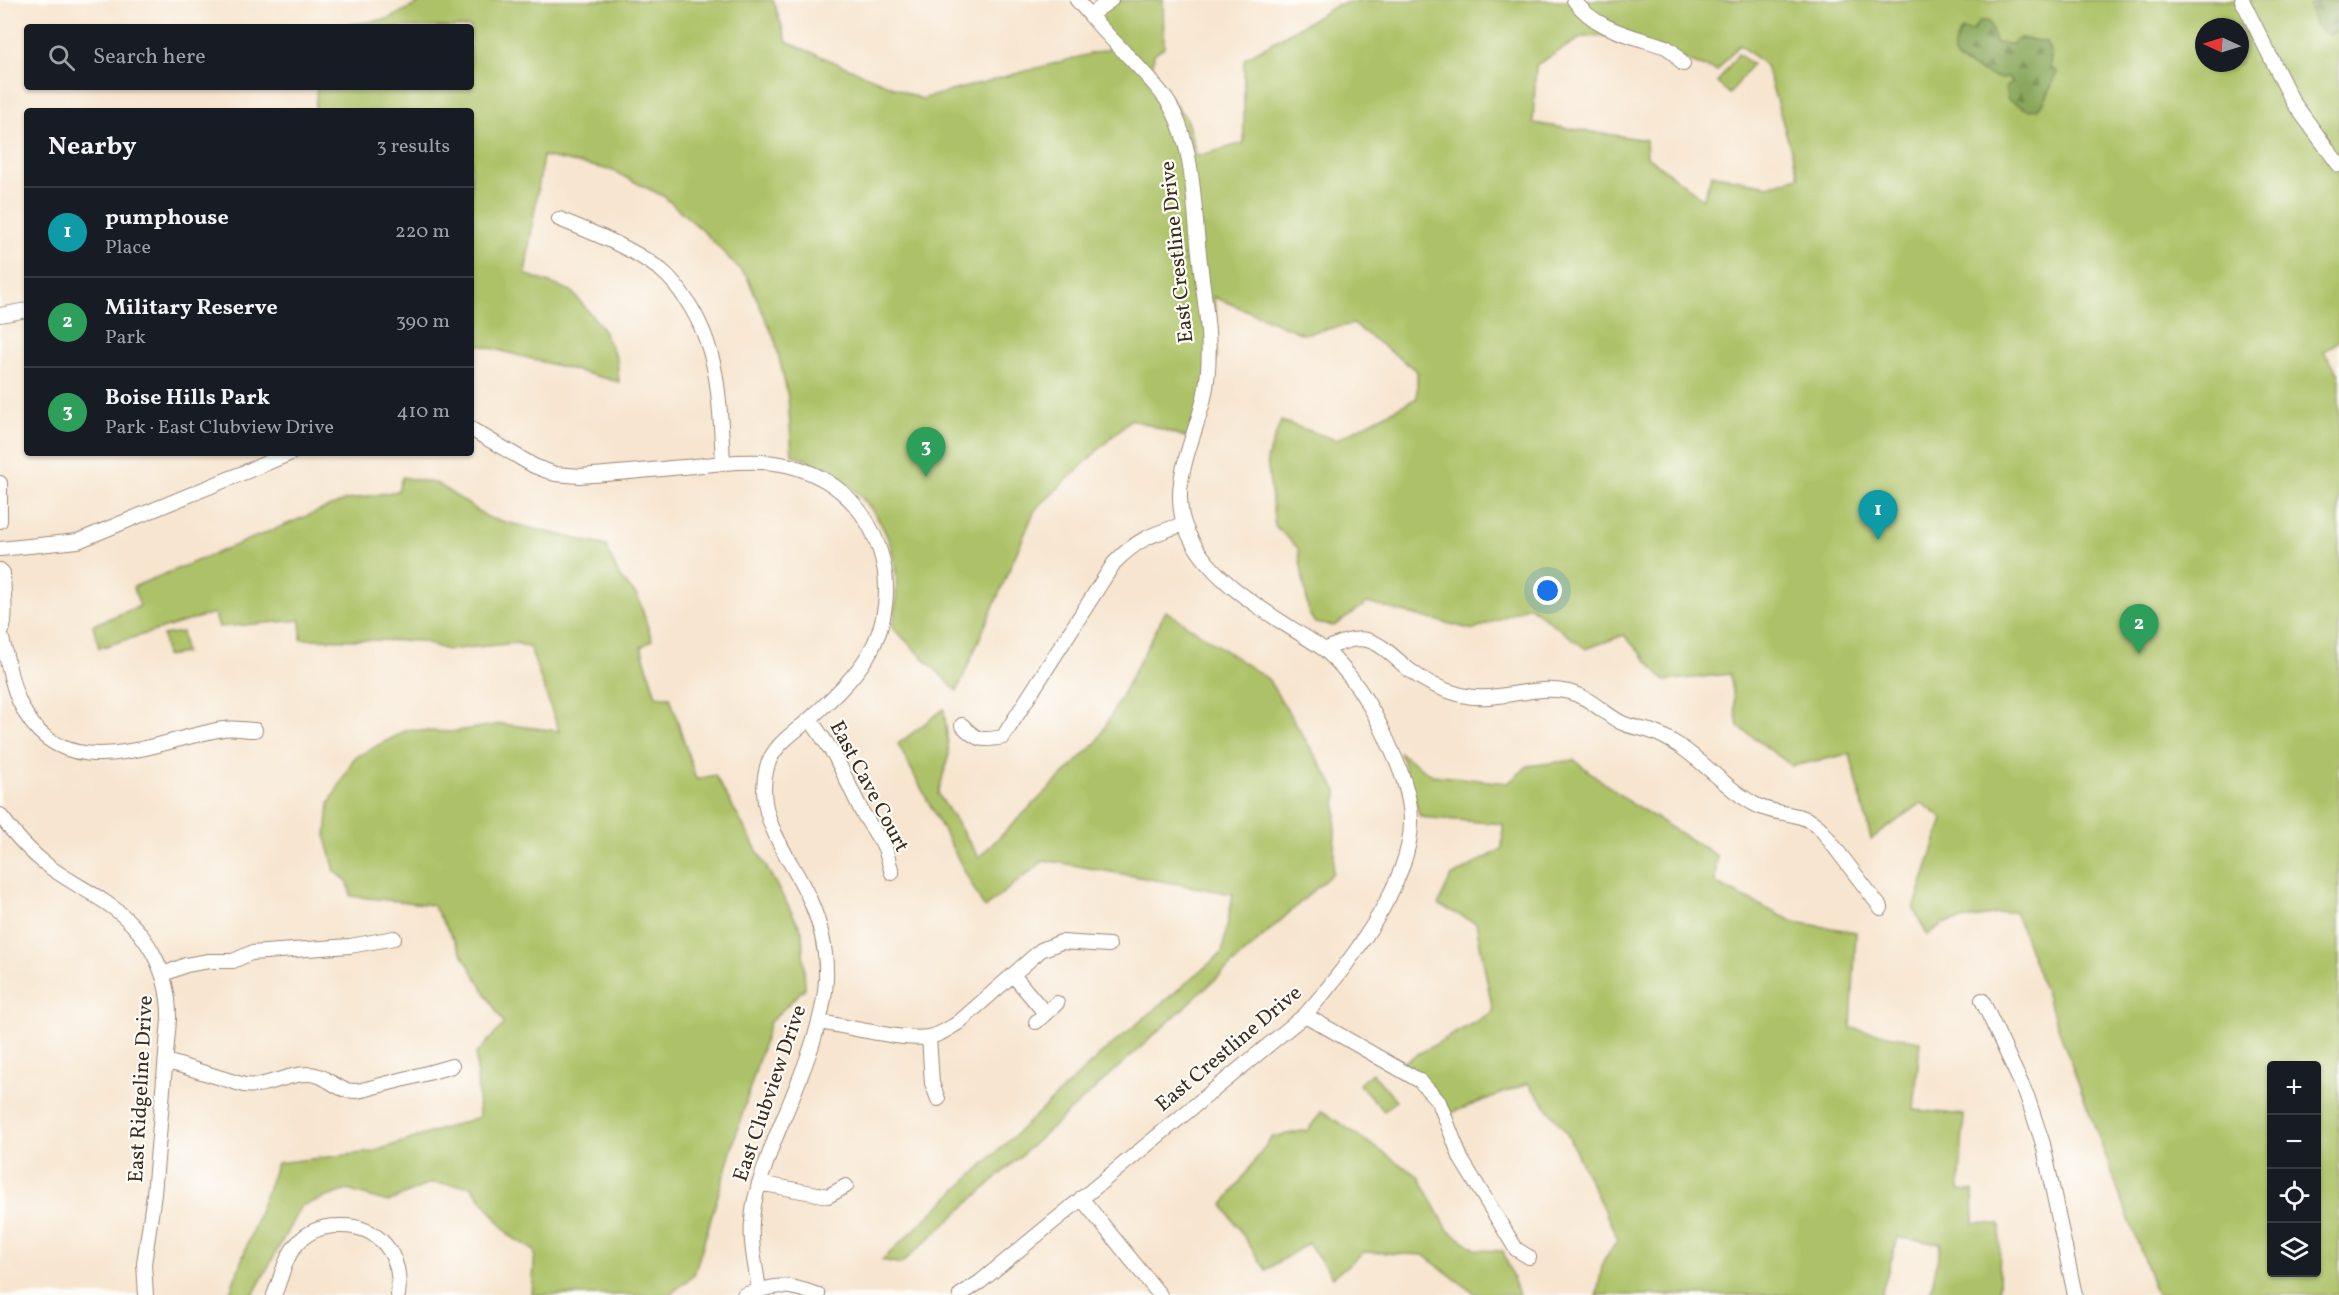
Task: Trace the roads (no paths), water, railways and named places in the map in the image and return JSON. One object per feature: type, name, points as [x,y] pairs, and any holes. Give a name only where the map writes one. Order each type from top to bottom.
[{"type":"street","name":"East Crestline Drive","points":[[980,1282],[1305,1015],[1338,978],[1393,891],[1406,858],[1411,823],[1408,794],[1399,766],[1380,723],[1359,687],[1326,650],[1229,585],[1208,564],[1192,541],[1184,524],[1181,488],[1184,467],[1204,397],[1209,358],[1209,330],[1189,167],[1178,120],[1166,99],[1077,0]]},
{"type":"street","points":[[1090,15],[1111,0]]},
{"type":"street","points":[[1574,0],[1599,23],[1666,47],[1683,64]]},
{"type":"street","points":[[2242,0],[2294,102],[2339,165]]},
{"type":"street","points":[[559,219],[642,256],[663,271],[681,291],[696,314],[710,346],[716,369],[723,463]]},
{"type":"street","points":[[0,315],[24,311]]},
{"type":"street","name":"East Clubview Drive","points":[[474,431],[534,466],[555,474],[580,476],[723,463],[774,462],[790,465],[812,472],[850,500],[863,513],[875,535],[883,561],[886,585],[882,618],[869,654],[853,676],[810,719],[776,748],[768,765],[764,801],[770,824],[810,900],[825,953],[826,980],[819,1022],[759,1183],[752,1220],[752,1250],[759,1290]]},
{"type":"street","points":[[0,549],[78,541],[284,456]]},
{"type":"street","points":[[0,483],[0,521]]},
{"type":"street","points":[[962,725],[973,737],[988,740],[1003,737],[1114,563],[1130,546],[1157,532],[1184,524]]},
{"type":"street","points":[[0,570],[3,573],[5,624],[1,634],[18,700],[37,728],[62,747],[92,755],[117,753],[226,728],[255,730]]},
{"type":"street","points":[[1326,650],[1343,641],[1370,640],[1381,645],[1425,681],[1462,695],[1496,698],[1557,690],[1583,697],[1620,722],[1664,736],[1758,806],[1772,811],[1801,815],[1812,820],[1881,908]]},
{"type":"street","name":"East Cave Court","points":[[810,719],[835,756],[862,812],[885,848],[892,873]]},
{"type":"street","name":"East Ridgeline Drive","points":[[0,815],[21,842],[44,863],[107,903],[136,927],[147,940],[164,974],[169,1006],[154,1194],[144,1264],[146,1295]]},
{"type":"street","points":[[164,974],[186,965],[209,961],[233,961],[251,953],[350,946],[394,938]]},
{"type":"street","points":[[819,1022],[907,1037],[929,1037],[958,1023],[1041,950],[1062,942],[1109,945]]},
{"type":"street","points":[[1013,975],[1040,1018],[1057,1003]]},
{"type":"street","points":[[1982,1000],[2027,1096],[2043,1144],[2075,1295]]},
{"type":"street","points":[[1305,1015],[1420,1081],[1439,1102],[1461,1159],[1516,1249],[1529,1257]]},
{"type":"street","points":[[929,1037],[932,1083],[938,1099]]},
{"type":"street","points":[[165,1060],[254,1087],[305,1073],[324,1076],[341,1089],[354,1091],[452,1066]]},
{"type":"street","points":[[759,1183],[828,1196],[846,1186]]},
{"type":"street","points":[[1081,1198],[1160,1295]]},
{"type":"street","points":[[274,1295],[289,1257],[297,1244],[312,1232],[327,1226],[345,1226],[362,1228],[374,1233],[385,1244],[393,1256],[398,1271],[398,1295]]},
{"type":"street","points":[[960,1295],[980,1282]]},
{"type":"street","points":[[972,1295],[980,1282]]},
{"type":"street","points":[[744,1295],[773,1286],[787,1286],[818,1295]]},
{"type":"place","name":"Boise Hills Park","points":[[926,477]]},
{"type":"place","name":"pumphouse","points":[[1878,540]]},
{"type":"place","name":"Military Reserve","points":[[2139,654]]}]
